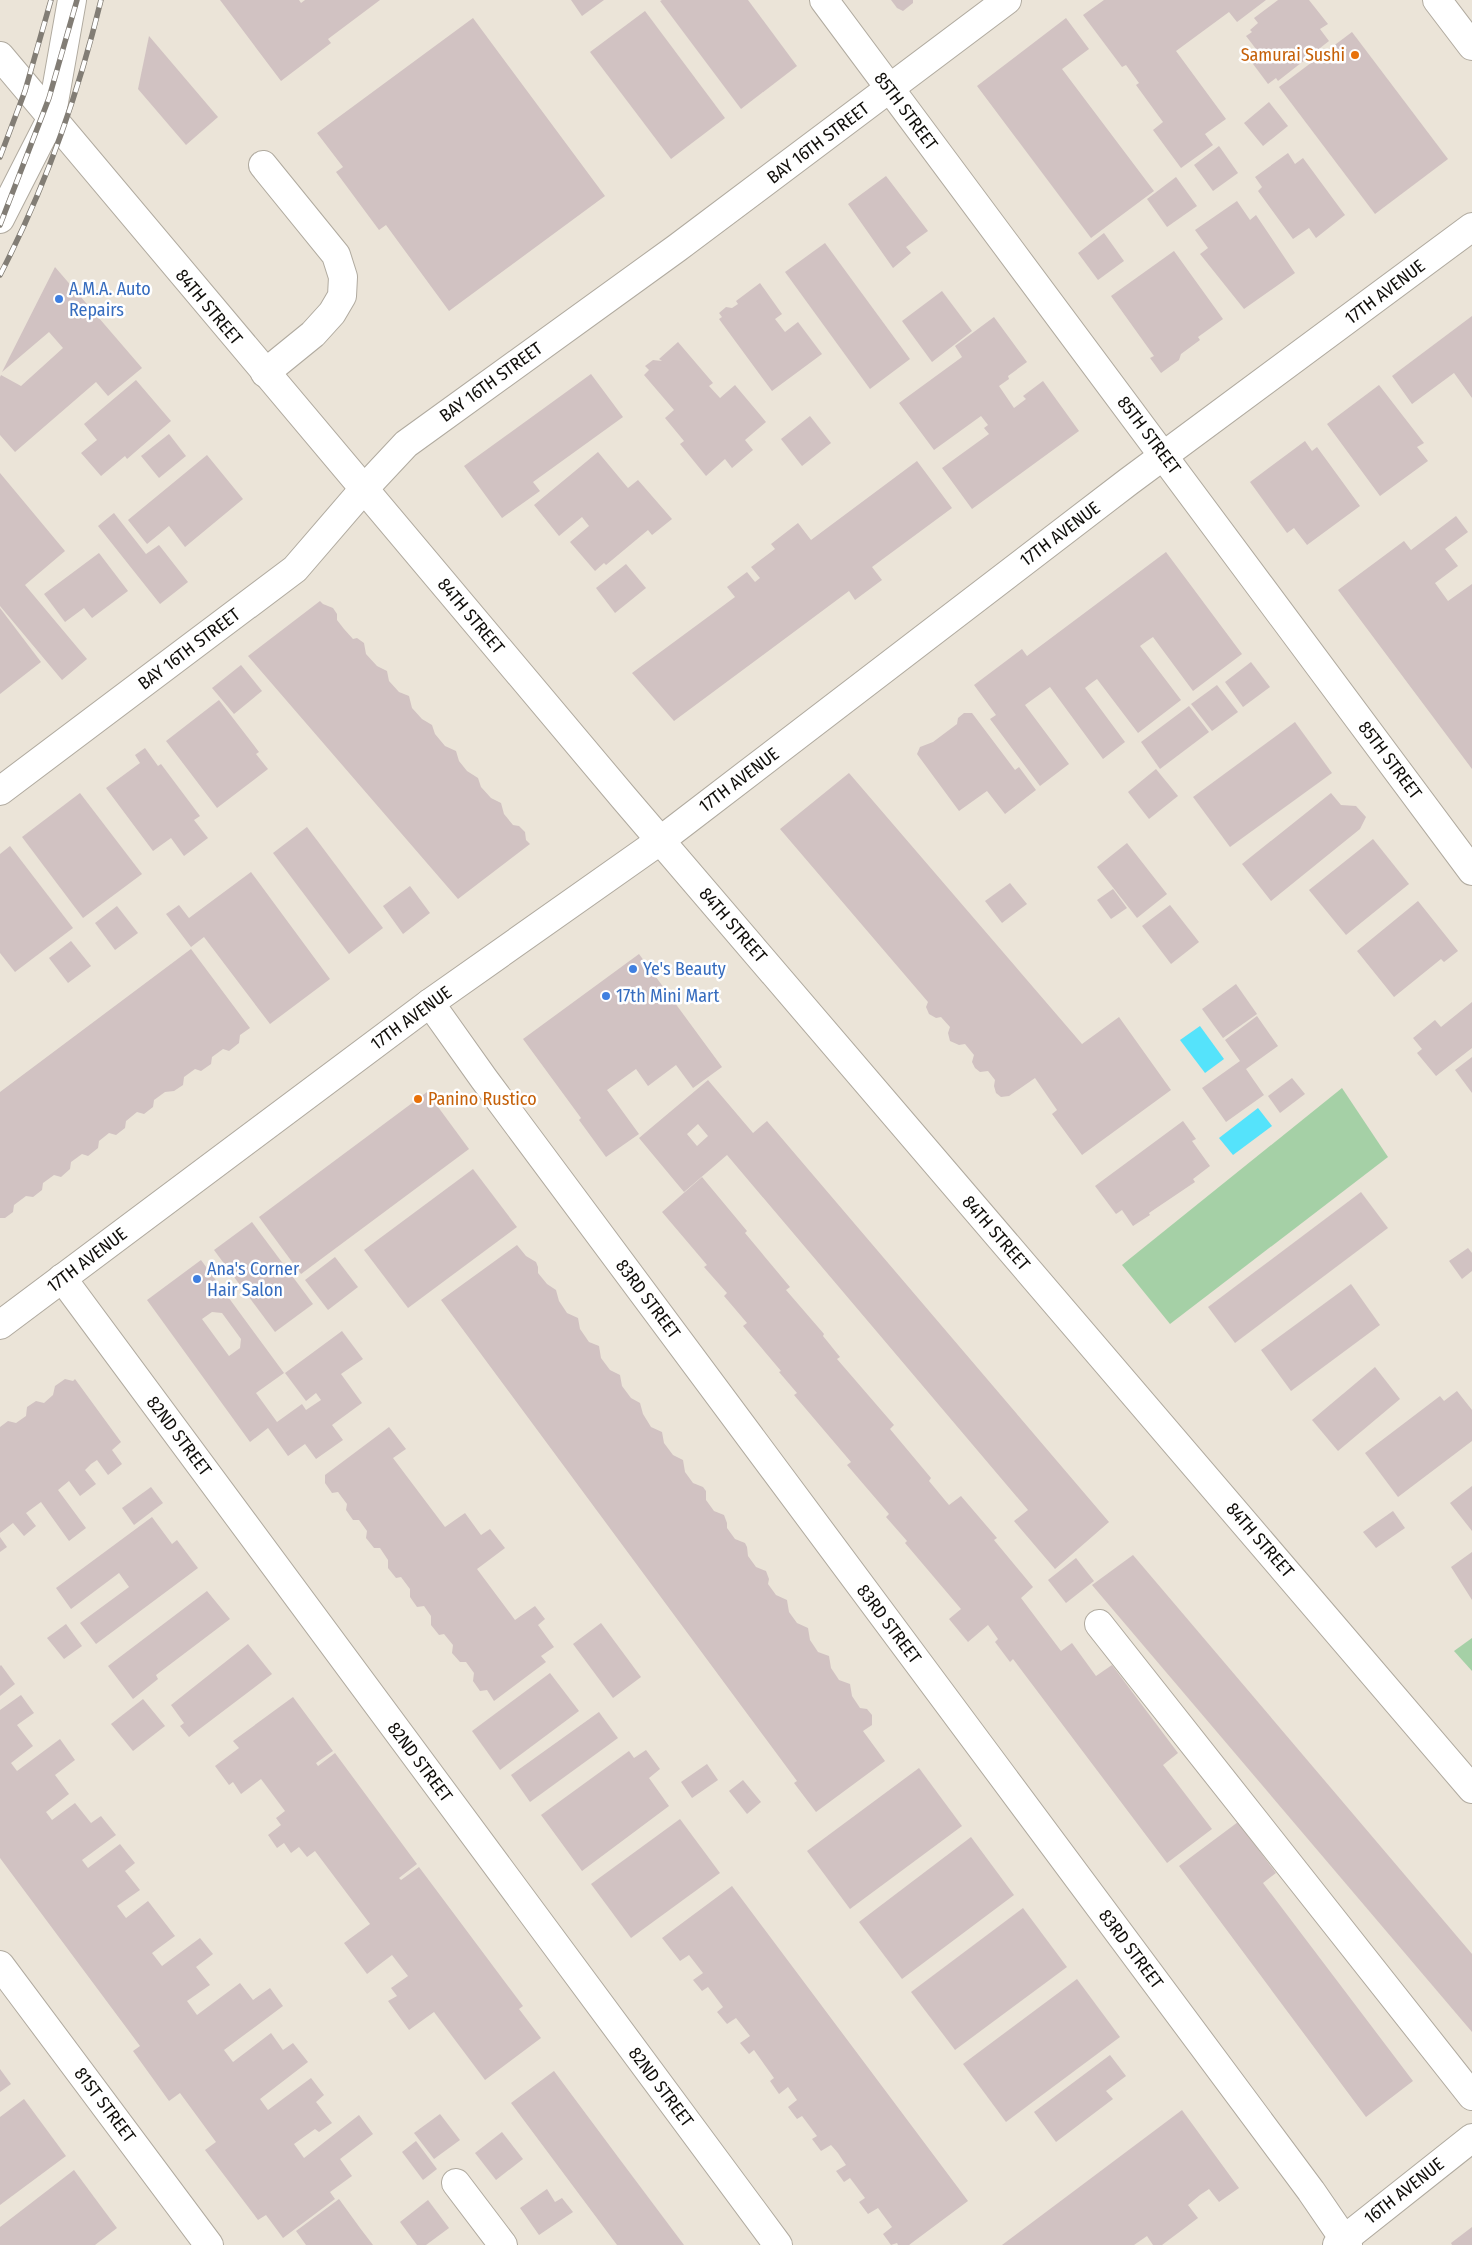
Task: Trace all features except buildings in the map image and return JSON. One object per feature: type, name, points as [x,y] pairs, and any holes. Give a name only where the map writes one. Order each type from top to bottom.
[{"type":"street","points":[[0,219],[52,119],[72,0]]},
{"type":"street","name":"85TH STREET","points":[[824,0],[1472,871]]},
{"type":"street","name":"BAY 16TH STREET","points":[[0,791],[296,569],[363,490],[406,444],[677,248],[1006,0]]},
{"type":"street","points":[[1438,0],[1472,46]]},
{"type":"street","name":"84TH STREET","points":[[0,56],[363,490],[1472,1788]]},
{"type":"street","points":[[263,165],[336,255],[343,277],[342,296],[332,313],[313,334],[265,373]]},
{"type":"street","name":"17TH AVENUE","points":[[0,1325],[430,1003],[661,840],[1164,455],[1472,227]]},
{"type":"street","name":"83RD STREET","points":[[430,1003],[484,1079],[1312,2191],[1343,2243]]},
{"type":"street","name":"82ND STREET","points":[[62,1278],[778,2245]]},
{"type":"street","points":[[1099,1624],[1472,2096]]},
{"type":"street","name":"81ST STREET","points":[[0,1965],[209,2245]]},
{"type":"street","name":"16TH AVENUE","points":[[1343,2243],[1472,2138]]},
{"type":"street","points":[[456,2182],[503,2245]]},
{"type":"green space","points":[[1342,1088],[1388,1157],[1170,1324],[1122,1265]]},
{"type":"green space","points":[[1472,1638],[1472,1671],[1454,1651]]},
{"type":"water","points":[[1200,1026],[1224,1059],[1205,1073],[1180,1040]]},
{"type":"water","points":[[1258,1108],[1272,1126],[1233,1155],[1219,1138]]},
{"type":"railway","points":[[0,157],[25,91],[51,0]]},
{"type":"railway","points":[[0,225],[49,98],[77,0]]},
{"type":"railway","points":[[0,275],[32,209],[59,140],[82,71],[101,0]]},
{"type":"place","name":"Samurai Sushi","points":[[1355,55]]},
{"type":"place","name":"A.M.A. Auto Repairs","points":[[59,299]]},
{"type":"place","name":"Ye's Beauty","points":[[633,969]]},
{"type":"place","name":"17th Mini Mart","points":[[606,996]]},
{"type":"place","name":"Panino Rustico","points":[[418,1099]]},
{"type":"place","name":"Ana's Corner Hair Salon","points":[[197,1279]]}]
